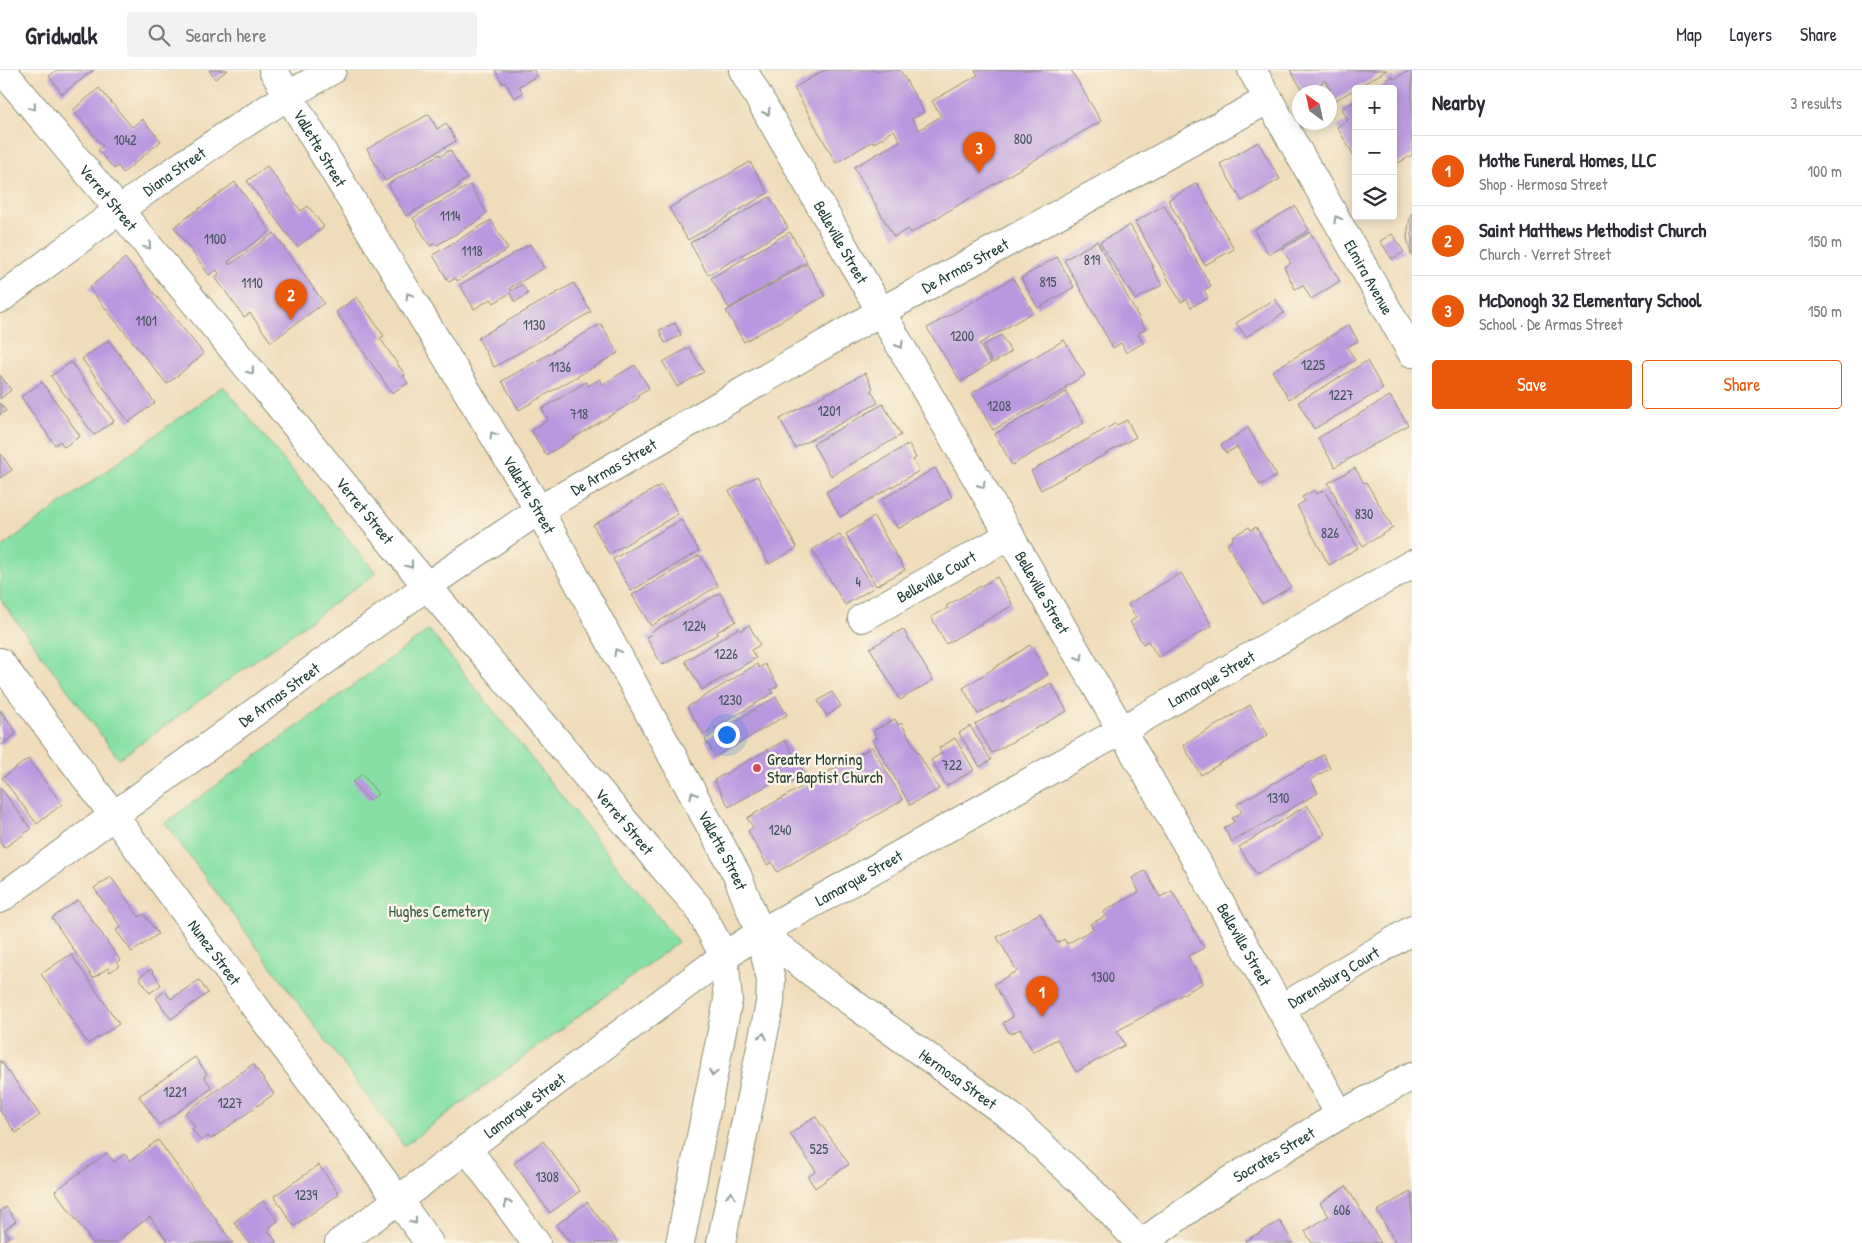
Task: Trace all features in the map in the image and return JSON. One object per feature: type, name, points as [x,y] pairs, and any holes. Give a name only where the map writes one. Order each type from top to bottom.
[{"type":"street","name":"Verret Street","points":[[2,70],[427,586],[657,860],[698,906],[724,956]]},
{"type":"street","name":"Vallette Street","points":[[273,70],[539,510],[737,875],[760,933],[771,980],[770,1003],[721,1243]]},
{"type":"street","name":"Diana Street","points":[[0,300],[118,210],[287,96],[332,70]]},
{"type":"street","name":"Belleville Street","points":[[743,70],[880,312],[1010,534],[1282,1008],[1340,1116]]},
{"type":"street","name":"Elmira Avenue","points":[[1252,70],[1412,353]]},
{"type":"street","name":"De Armas Street","points":[[0,899],[427,586],[539,510],[880,312],[1269,98]]},
{"type":"street","name":"Belleville Court","points":[[862,618],[1010,534]]},
{"type":"street","name":"Lamarque Street","points":[[339,1243],[724,956],[760,933],[1122,730],[1412,564]]},
{"type":"street","name":"Nunez Street","points":[[0,662],[429,1243]]},
{"type":"street","name":"Darensburg Court","points":[[1282,1008],[1412,930]]},
{"type":"street","name":"Hermosa Street","points":[[760,933],[847,999],[1010,1116],[1091,1191],[1141,1243]]},
{"type":"street","points":[[680,1243],[728,1000],[724,956]]},
{"type":"street","name":"Socrates Street","points":[[1141,1243],[1224,1184],[1412,1076]]},
{"type":"street","points":[[467,1148],[536,1243]]},
{"type":"green space","points":[[223,386],[376,573],[119,759],[0,599],[0,548]]},
{"type":"green space","name":"Hughes Cemetery","points":[[429,630],[678,942],[404,1146],[165,823]]},
{"type":"building","points":[[57,70],[94,70],[62,94],[49,76]]},
{"type":"building","points":[[209,70],[228,70],[215,79]]},
{"type":"building","points":[[495,70],[534,70],[537,76],[519,86],[523,93],[514,98],[505,82],[503,84]]},
{"type":"building","points":[[824,70],[900,70],[924,112],[912,119],[919,130],[941,116],[932,101],[978,75],[975,70],[1071,70],[1101,121],[911,233],[908,229],[894,237],[854,167],[900,141],[894,130],[836,163],[794,88]]},
{"type":"building","points":[[1290,70],[1387,70],[1362,85],[1352,85],[1352,91],[1337,99],[1337,85],[1327,85],[1325,81],[1317,85],[1300,85]]},
{"type":"building","points":[[1412,70],[1412,155],[1397,164],[1397,85],[1384,85],[1387,83],[1386,80],[1392,76],[1394,79]]},
{"type":"building","points":[[99,88],[132,127],[142,119],[161,141],[123,173],[118,166],[114,169],[98,150],[103,146],[73,110]]},
{"type":"building","points":[[1352,103],[1352,152],[1337,127],[1348,120],[1342,109]]},
{"type":"building","points":[[429,114],[437,129],[446,123],[456,141],[385,181],[367,149]]},
{"type":"building","points":[[1258,142],[1280,179],[1242,201],[1220,164]]},
{"type":"building","points":[[450,150],[467,179],[458,184],[459,186],[406,216],[388,184]]},
{"type":"building","points":[[750,162],[768,193],[688,240],[669,208]]},
{"type":"building","points":[[267,166],[301,211],[308,206],[324,227],[297,247],[247,181]]},
{"type":"building","points":[[235,182],[270,231],[228,262],[229,265],[274,233],[324,303],[271,342],[250,313],[244,317],[215,277],[219,274],[217,270],[209,275],[174,227]]},
{"type":"building","points":[[1197,183],[1234,249],[1205,265],[1168,200]]},
{"type":"building","points":[[470,185],[487,213],[481,219],[437,245],[435,243],[430,246],[413,218]]},
{"type":"building","points":[[770,197],[788,228],[708,275],[690,243]]},
{"type":"building","points":[[1164,205],[1211,286],[1204,290],[1208,298],[1191,307],[1187,299],[1181,302],[1135,222]]},
{"type":"building","points":[[1295,206],[1309,230],[1269,255],[1254,230]]},
{"type":"building","points":[[1412,213],[1412,255],[1411,255],[1407,237]]},
{"type":"building","points":[[491,220],[508,249],[457,281],[456,278],[449,282],[433,255]]},
{"type":"building","points":[[1130,225],[1162,285],[1135,300],[1100,242]]},
{"type":"building","points":[[790,232],[807,262],[729,308],[711,278]]},
{"type":"building","points":[[1310,232],[1340,281],[1311,299],[1303,285],[1295,289],[1284,267],[1291,263],[1282,249]]},
{"type":"building","points":[[1392,234],[1404,252],[1392,259],[1380,241]]},
{"type":"building","points":[[1097,241],[1145,329],[1138,334],[1143,343],[1126,353],[1121,343],[1113,348],[1064,260]]},
{"type":"building","points":[[530,244],[544,268],[510,288],[511,291],[522,284],[528,294],[515,302],[510,293],[494,303],[491,299],[474,309],[460,285]]},
{"type":"building","points":[[1057,257],[1074,287],[1038,308],[1021,278]]},
{"type":"building","points":[[125,258],[204,354],[167,384],[89,288]]},
{"type":"building","points":[[807,264],[825,296],[744,342],[726,311]]},
{"type":"building","points":[[1013,278],[1033,312],[979,344],[991,363],[961,382],[927,328]]},
{"type":"building","points":[[574,283],[591,312],[494,367],[478,338]]},
{"type":"building","points":[[357,297],[384,336],[380,338],[405,375],[403,376],[408,383],[392,393],[336,312]]},
{"type":"building","points":[[1275,299],[1284,313],[1246,337],[1236,323]]},
{"type":"building","points":[[675,323],[681,335],[665,343],[659,330]]},
{"type":"building","points":[[601,324],[618,353],[519,410],[502,381]]},
{"type":"building","points":[[1349,325],[1358,341],[1347,347],[1355,360],[1289,399],[1272,371]]},
{"type":"building","points":[[1001,335],[1011,352],[993,363],[983,346]]},
{"type":"building","points":[[109,340],[155,403],[129,422],[82,359]]},
{"type":"building","points":[[1064,340],[1085,375],[1065,387],[1066,389],[993,430],[972,393]]},
{"type":"building","points":[[689,347],[704,372],[677,387],[663,362]]},
{"type":"building","points":[[1367,361],[1383,389],[1314,429],[1298,402]]},
{"type":"building","points":[[71,362],[114,421],[94,435],[51,376]]},
{"type":"building","points":[[635,365],[649,388],[637,395],[639,398],[546,455],[531,430],[548,420],[542,409],[586,382],[588,386],[600,379],[603,384]]},
{"type":"building","points":[[865,373],[878,403],[795,448],[780,419]]},
{"type":"building","points":[[0,375],[11,390],[0,399]]},
{"type":"building","points":[[42,382],[80,436],[64,447],[60,441],[55,445],[21,397]]},
{"type":"building","points":[[1066,392],[1084,423],[1012,465],[995,434]]},
{"type":"building","points":[[1390,396],[1408,425],[1335,467],[1318,438]]},
{"type":"building","points":[[0,403],[6,411],[0,415]]},
{"type":"building","points":[[883,404],[901,435],[831,476],[813,444]]},
{"type":"building","points":[[1127,420],[1136,437],[1041,490],[1031,471],[1116,423],[1117,425]]},
{"type":"building","points":[[1248,428],[1277,476],[1260,485],[1237,447],[1226,453],[1221,445]]},
{"type":"building","points":[[909,444],[916,458],[913,460],[919,471],[840,517],[826,492]]},
{"type":"building","points":[[0,454],[12,470],[0,478]]},
{"type":"building","points":[[935,468],[952,497],[898,529],[881,500]]},
{"type":"building","points":[[1355,468],[1364,483],[1366,482],[1393,528],[1363,546],[1328,483]]},
{"type":"building","points":[[757,476],[797,548],[769,564],[729,491]]},
{"type":"building","points":[[661,485],[678,514],[609,554],[593,525]]},
{"type":"building","points":[[1314,490],[1316,494],[1324,490],[1358,548],[1329,565],[1297,506],[1305,501],[1302,497]]},
{"type":"building","points":[[874,517],[905,570],[876,586],[846,534]]},
{"type":"building","points":[[681,520],[699,551],[631,591],[613,559]]},
{"type":"building","points":[[1249,527],[1251,530],[1256,527],[1291,587],[1262,604],[1227,544],[1233,540],[1232,537]]},
{"type":"building","points":[[840,534],[873,588],[845,605],[812,550]]},
{"type":"building","points":[[700,555],[718,586],[651,626],[632,595]]},
{"type":"building","points":[[1181,573],[1212,626],[1158,657],[1148,641],[1143,644],[1130,622],[1136,618],[1128,604]]},
{"type":"building","points":[[997,577],[1013,605],[946,644],[931,617],[948,608],[946,606]]},
{"type":"building","points":[[720,593],[736,621],[717,632],[718,634],[662,665],[646,637],[652,634],[651,632]]},
{"type":"building","points":[[749,625],[760,645],[751,650],[756,658],[702,690],[685,661],[739,628],[740,631]]},
{"type":"building","points":[[903,629],[933,680],[900,700],[870,648]]},
{"type":"building","points":[[1030,645],[1048,675],[1002,703],[1000,701],[978,714],[963,688]]},
{"type":"building","points":[[757,664],[759,668],[765,664],[778,686],[771,690],[773,693],[704,735],[687,707]]},
{"type":"building","points":[[1051,683],[1067,711],[992,753],[975,724]]},
{"type":"building","points":[[832,692],[841,706],[827,716],[818,701]]},
{"type":"building","points":[[776,697],[787,715],[715,757],[705,739]]},
{"type":"building","points":[[1250,705],[1268,735],[1201,775],[1183,745]]},
{"type":"building","points":[[0,710],[17,733],[0,746]]},
{"type":"building","points":[[895,719],[898,725],[901,723],[939,789],[910,805],[873,740],[877,738],[873,731]]},
{"type":"building","points":[[970,726],[991,760],[980,767],[959,733]]},
{"type":"building","points":[[955,738],[974,770],[946,786],[931,760],[942,753],[939,748]]},
{"type":"building","points":[[785,740],[805,774],[785,785],[780,778],[729,807],[714,780]]},
{"type":"building","points":[[872,747],[903,800],[777,872],[772,862],[767,865],[748,831],[753,827],[747,818]]},
{"type":"building","points":[[1323,755],[1330,768],[1311,780],[1318,793],[1232,842],[1224,828],[1234,822],[1232,818],[1242,812],[1237,804]]},
{"type":"building","points":[[28,759],[62,804],[37,824],[2,778]]},
{"type":"building","points":[[362,774],[378,794],[369,801],[353,782]]},
{"type":"building","points":[[0,787],[31,829],[4,848],[0,843]]},
{"type":"building","points":[[1307,805],[1325,834],[1257,875],[1239,847]]},
{"type":"building","points":[[1145,871],[1160,897],[1172,891],[1204,948],[1188,956],[1203,983],[1117,1031],[1125,1045],[1076,1072],[1057,1039],[1033,1052],[1020,1029],[1010,1034],[1003,1023],[1013,1017],[994,984],[1017,971],[997,937],[1040,913],[1057,943],[1064,939],[1067,944],[1093,929],[1090,924],[1106,916],[1103,912],[1139,892],[1132,878]]},
{"type":"building","points":[[111,877],[139,917],[144,914],[158,934],[132,952],[116,930],[121,927],[94,888]]},
{"type":"building","points":[[78,900],[120,960],[117,962],[119,966],[110,972],[108,968],[93,978],[52,918]]},
{"type":"building","points":[[71,954],[119,1024],[88,1044],[41,974]]},
{"type":"building","points":[[151,969],[161,985],[150,993],[139,977]]},
{"type":"building","points":[[199,980],[208,993],[171,1019],[156,998],[165,991],[171,999]]},
{"type":"building","points":[[195,1057],[207,1074],[204,1076],[212,1088],[159,1125],[139,1096]]},
{"type":"building","points":[[0,1060],[40,1115],[16,1133],[0,1111]]},
{"type":"building","points":[[253,1064],[274,1094],[211,1139],[208,1136],[201,1141],[192,1129],[195,1127],[185,1113]]},
{"type":"building","points":[[815,1116],[849,1164],[815,1188],[808,1177],[816,1171],[790,1134]]},
{"type":"building","points":[[158,1140],[233,1243],[169,1243],[150,1217],[114,1243],[93,1243],[55,1191],[107,1153],[114,1162],[125,1154],[130,1161]]},
{"type":"building","points":[[543,1141],[580,1191],[550,1213],[514,1163]]},
{"type":"building","points":[[319,1165],[339,1194],[294,1226],[274,1196]]},
{"type":"building","points":[[1346,1186],[1381,1243],[1312,1243],[1305,1231],[1329,1216],[1320,1203]]},
{"type":"building","points":[[1410,1192],[1412,1196],[1412,1243],[1396,1243],[1377,1211]]},
{"type":"building","points":[[263,1201],[278,1221],[267,1229],[277,1243],[249,1243],[234,1222]]},
{"type":"building","points":[[587,1202],[618,1243],[570,1243],[556,1225]]},
{"type":"building","points":[[6,1207],[16,1221],[4,1230],[9,1237],[0,1243],[0,1211]]},
{"type":"building","points":[[1280,1221],[1293,1243],[1247,1243],[1245,1241]]},
{"type":"place","name":"McDonogh 32 Elementary School","points":[[979,173]]},
{"type":"place","name":"Saint Matthews Methodist Church","points":[[291,320]]},
{"type":"place","name":"Greater Morning Star Baptist Church","points":[[757,768]]},
{"type":"place","name":"Mothe Funeral Homes, LLC","points":[[1042,1017]]}]
